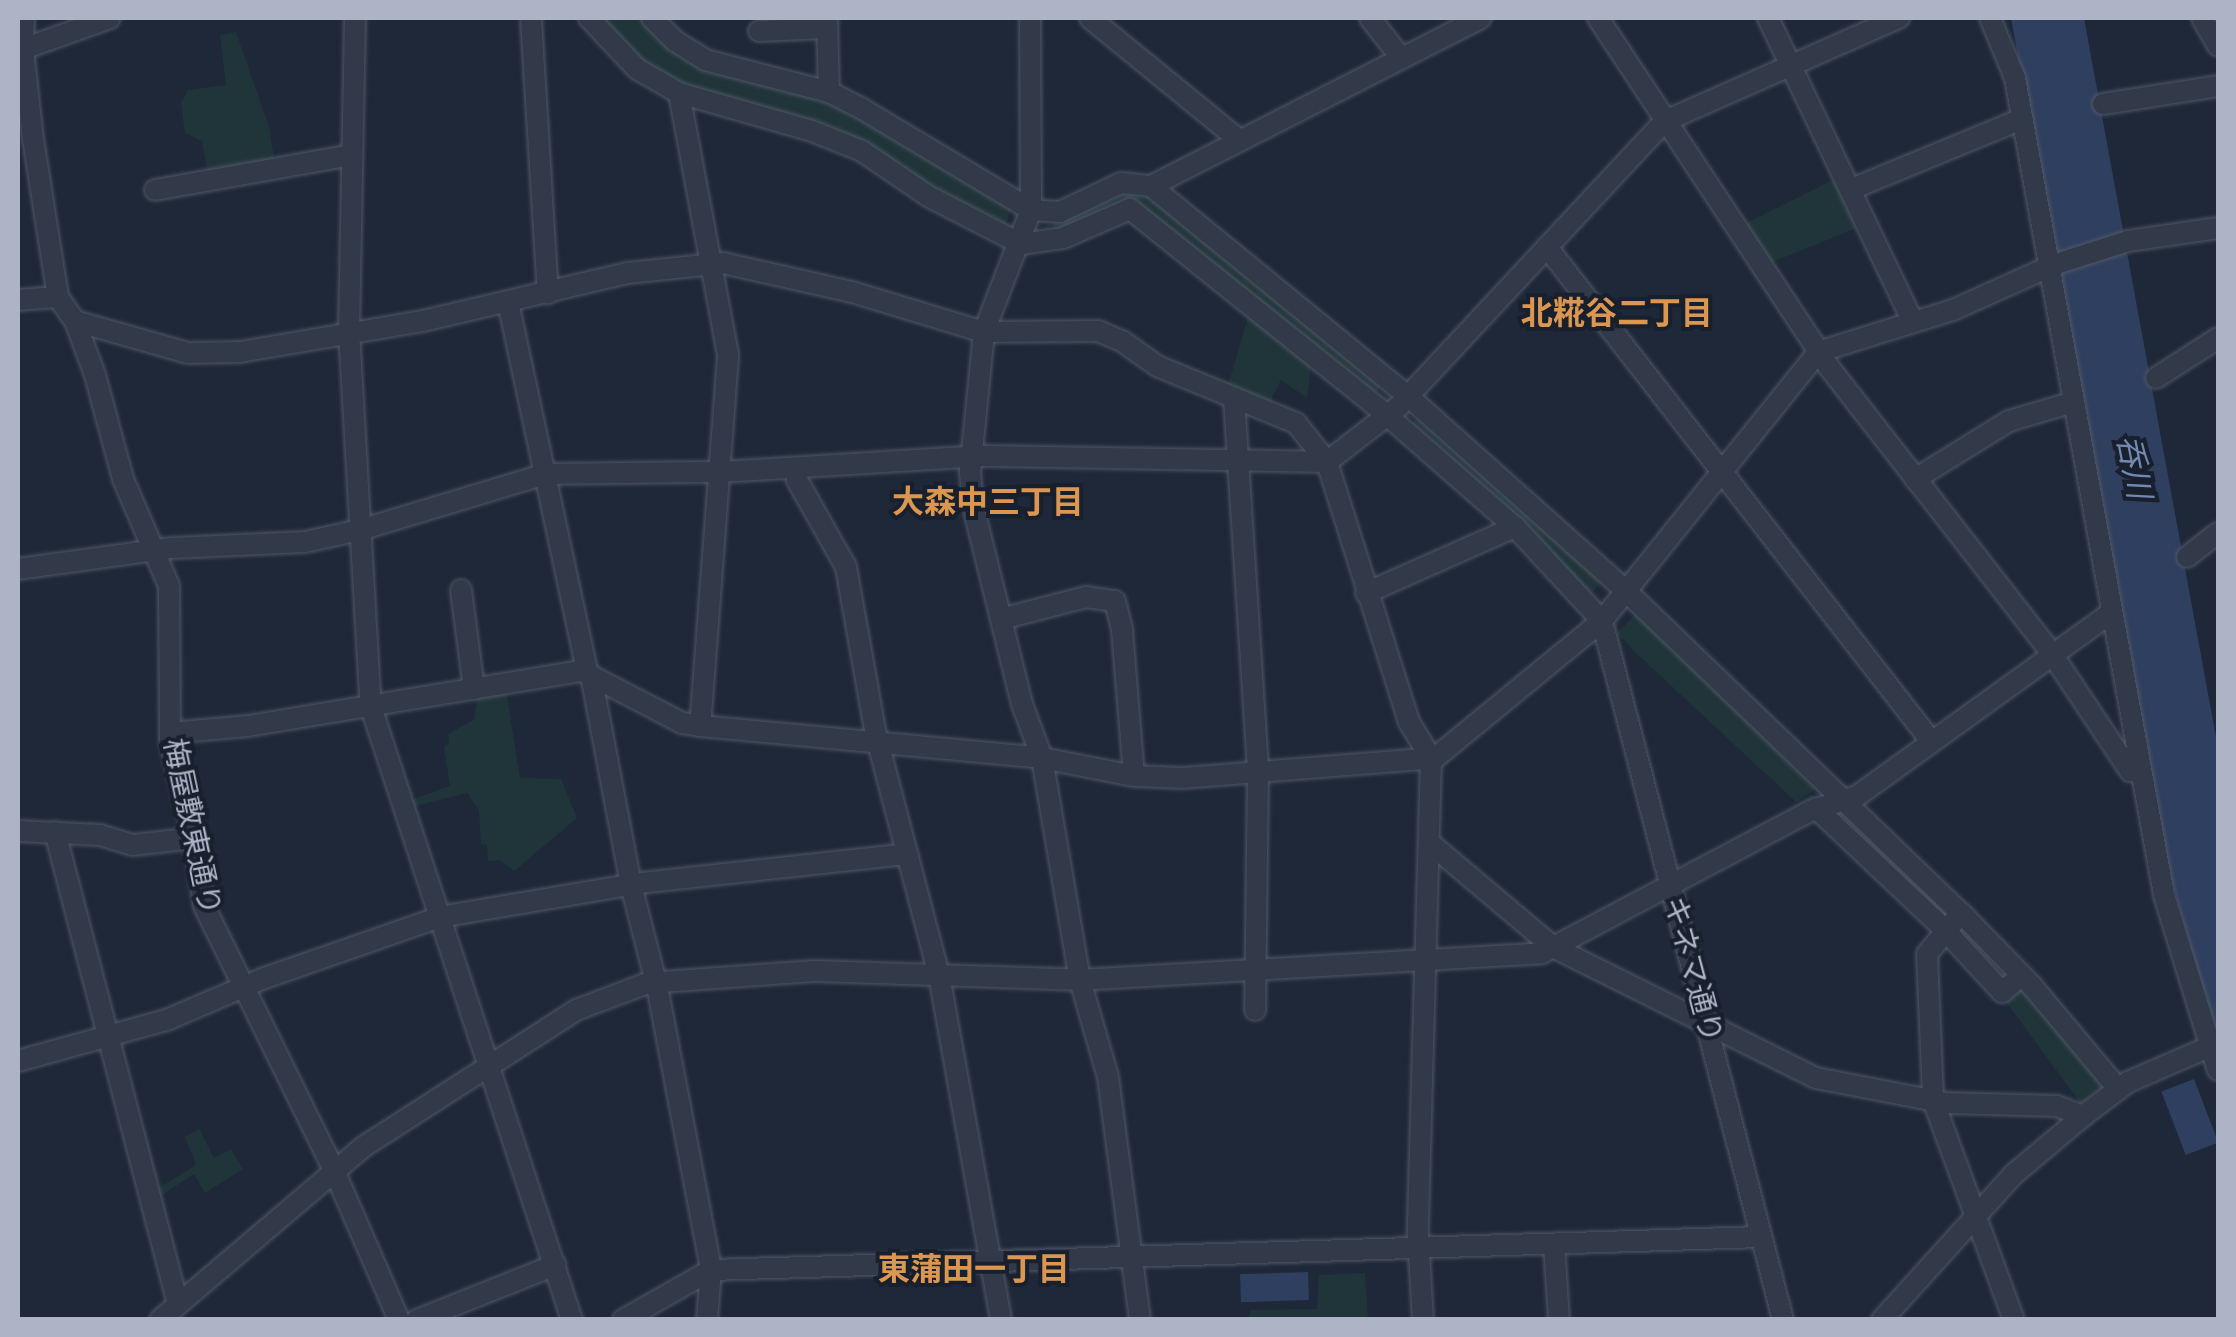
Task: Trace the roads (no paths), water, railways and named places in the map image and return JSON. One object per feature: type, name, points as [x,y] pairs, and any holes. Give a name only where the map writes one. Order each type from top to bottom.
[{"type":"street","name":"梅屋敷東通り","points":[[24,18],[23,49],[58,297],[74,321],[101,392],[123,479],[156,550],[170,597],[170,733],[194,838],[204,906],[333,1168],[399,1320]]},
{"type":"street","points":[[23,49],[110,18]]},
{"type":"street","points":[[355,18],[349,331],[371,707],[572,1320]]},
{"type":"street","points":[[531,18],[548,292]]},
{"type":"street","points":[[589,18],[637,69],[679,93],[812,130],[866,153],[928,196],[1021,244],[1064,238],[1130,209],[1388,416],[1514,527],[1602,621]]},
{"type":"street","points":[[652,18],[675,41],[705,60],[829,92],[1031,210],[1060,212],[1121,183],[1151,186],[1481,18]]},
{"type":"street","points":[[1030,18],[1031,210],[984,332],[970,456],[974,506],[1022,704],[1042,758],[1080,980],[1108,1077],[1140,1320]]},
{"type":"street","points":[[1090,18],[1239,140]]},
{"type":"street","points":[[1370,18],[1401,58]]},
{"type":"street","points":[[1598,18],[1818,352],[2052,654],[2130,771],[2138,770]]},
{"type":"street","points":[[1768,18],[1912,320]]},
{"type":"street","points":[[18,569],[156,550],[274,546],[360,530],[546,474],[796,469],[970,456],[1326,462],[1388,416],[1408,396],[1665,121],[1899,18]]},
{"type":"street","points":[[1882,1320],[2014,1174],[2083,1116],[2118,1089],[2215,1052],[2164,895],[2138,770],[2014,78],[1990,18]]},
{"type":"street","points":[[2202,18],[2218,46]]},
{"type":"street","points":[[759,30],[827,23],[829,92]]},
{"type":"street","points":[[2103,104],[2218,86]]},
{"type":"street","points":[[679,93],[728,356],[700,726]]},
{"type":"street","points":[[1852,188],[2022,119]]},
{"type":"street","points":[[155,190],[351,156]]},
{"type":"street","points":[[1151,186],[1408,396],[1626,591],[1961,913],[2022,975],[2118,1089]]},
{"type":"street","points":[[170,733],[589,673],[682,723],[1042,758],[1134,776],[1182,778],[1430,758],[1602,621],[1818,352],[1953,310],[2050,266],[2128,241],[2218,228]]},
{"type":"street","points":[[1547,248],[1931,741]]},
{"type":"street","points":[[74,321],[188,353],[240,352],[349,331],[423,322],[628,273],[713,262],[852,292],[984,332],[1098,331],[1122,340],[1157,366],[1304,428],[1326,462],[1409,722],[1430,758],[1418,1248],[1423,1320]]},
{"type":"street","points":[[18,300],[58,297]]},
{"type":"street","points":[[508,302],[632,885],[658,986],[711,1270],[707,1320]]},
{"type":"street","points":[[2156,378],[2218,338]]},
{"type":"street","points":[[1234,398],[1258,772],[1256,1010]]},
{"type":"street","points":[[1915,479],[2009,421],[2073,402]]},
{"type":"street","points":[[796,469],[798,480],[846,567],[878,743],[939,976],[1001,1320]]},
{"type":"street","points":[[1366,593],[1514,527]]},
{"type":"street","points":[[2187,556],[2218,533]]},
{"type":"street","points":[[461,590],[474,689]]},
{"type":"street","points":[[1001,619],[1086,598],[1115,601],[1122,630],[1134,776]]},
{"type":"street","points":[[160,1320],[333,1168],[576,1010],[648,983],[658,986],[796,971],[1080,980],[1542,952],[1816,808],[1856,796],[2111,613]]},
{"type":"street","name":"キネマ通り","points":[[1602,621],[1783,1320]]},
{"type":"street","points":[[1816,808],[1944,929],[2002,992],[2022,975]]},
{"type":"street","points":[[18,831],[100,835],[133,845],[194,838]]},
{"type":"street","points":[[55,832],[178,1302]]},
{"type":"street","points":[[1430,844],[1554,947],[1609,978],[1705,1021],[1816,1078],[1933,1100],[2057,1106],[2083,1116]]},
{"type":"street","points":[[18,1061],[169,1019],[246,985],[440,917],[632,885],[908,854]]},
{"type":"street","points":[[1961,913],[1927,954],[1933,1100],[2014,1320]]},
{"type":"street","points":[[623,1320],[711,1270],[1761,1237]]},
{"type":"street","points":[[1554,1244],[1559,1320]]},
{"type":"street","points":[[417,1320],[555,1265]]},
{"type":"water","name":"呑川","points":[[2011,18],[2084,18],[2218,748],[2218,1048],[2168,866]]},
{"type":"water","points":[[2194,1079],[2218,1143],[2186,1155],[2161,1092]]},
{"type":"water","points":[[1308,1272],[1309,1300],[1241,1302],[1240,1274]]},
{"type":"district","name":"北糀谷二丁目","points":[[1617,314]]},
{"type":"district","name":"大森中三丁目","points":[[988,503]]},
{"type":"district","name":"東蒲田一丁目","points":[[974,1270]]}]
